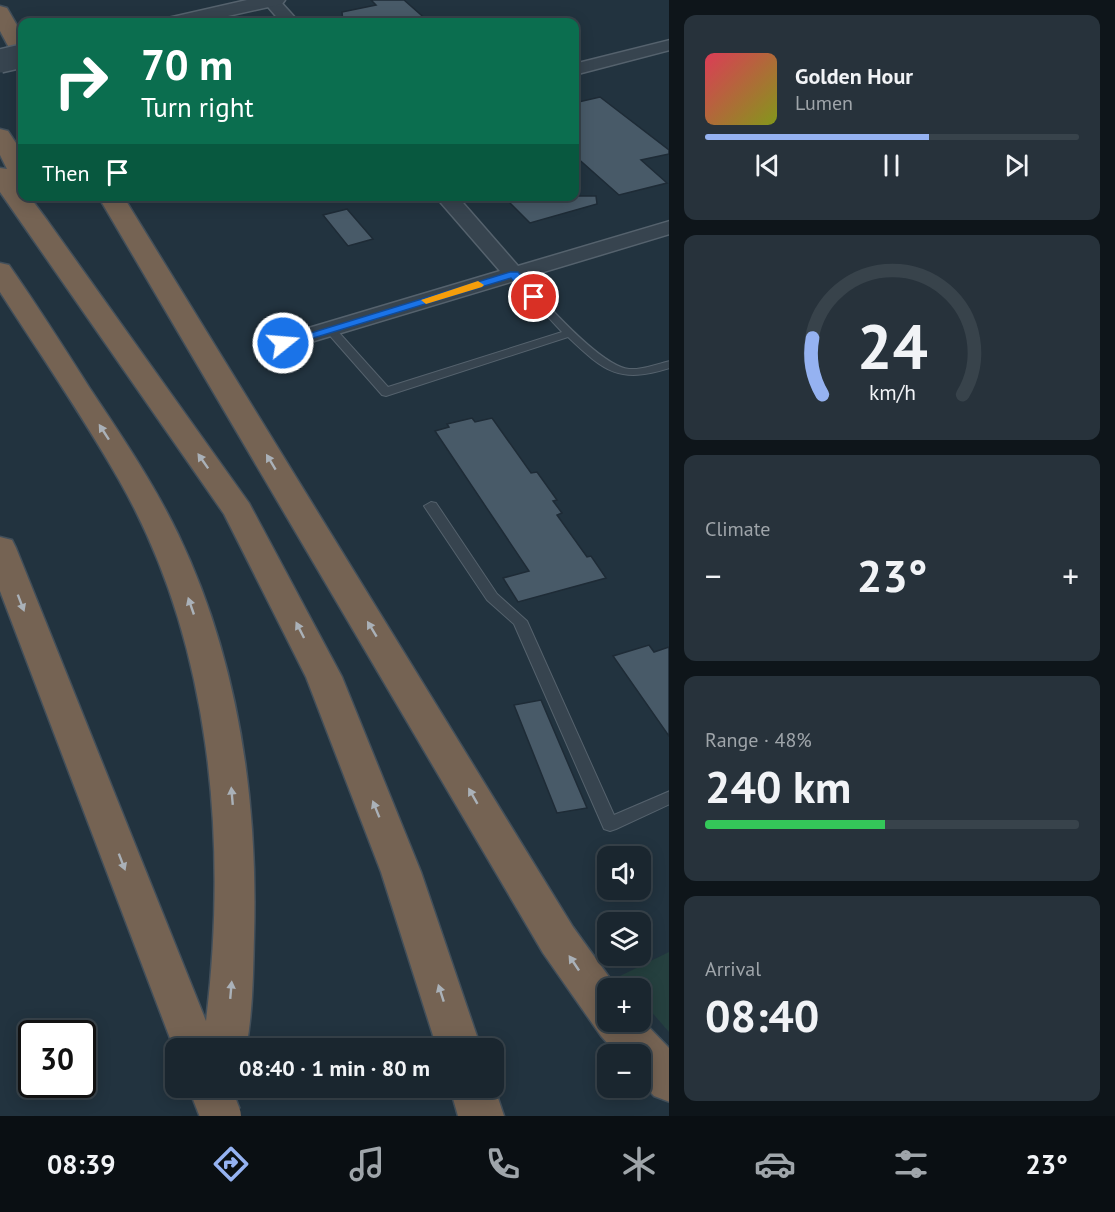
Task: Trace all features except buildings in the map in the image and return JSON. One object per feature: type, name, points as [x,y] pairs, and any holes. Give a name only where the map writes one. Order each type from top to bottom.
[{"type":"highway","points":[[0,12],[18,46]]},
{"type":"highway","points":[[0,40],[18,67]]},
{"type":"highway","points":[[0,136],[18,164]]},
{"type":"highway","points":[[0,176],[18,195]]},
{"type":"highway","points":[[113,201],[558,940],[597,995]]},
{"type":"highway","points":[[33,211],[238,511],[319,667],[401,872],[456,1038]]},
{"type":"highway","points":[[0,272],[144,497],[181,576],[203,641],[223,730],[235,827],[235,923],[225,1038]]},
{"type":"highway","points":[[0,548],[191,1038]]},
{"type":"highway","points":[[625,1032],[669,1081]]},
{"type":"highway","points":[[214,1098],[221,1116]]},
{"type":"highway","points":[[213,1116],[216,1098]]},
{"type":"highway","points":[[475,1098],[481,1116]]},
{"type":"street","points":[[193,18],[272,0],[287,18]]},
{"type":"street","points":[[579,69],[669,45]]},
{"type":"street","points":[[0,61],[18,55]]},
{"type":"street","points":[[449,201],[514,274]]},
{"type":"street","points":[[283,343],[669,227]]},
{"type":"lane","points":[[514,274],[580,343],[622,372],[644,372],[669,364]]},
{"type":"lane","points":[[330,329],[386,392],[570,333]]},
{"type":"lane","points":[[431,507],[492,597],[520,621],[610,824],[669,797]]},
{"type":"green space","points":[[669,952],[669,1032],[651,1011],[651,978],[622,978],[620,976],[640,966],[651,966],[651,961]]},
{"type":"slow traffic","points":[[426,300],[478,285]]},
{"type":"route","points":[[283,343],[514,274],[534,297]]}]
